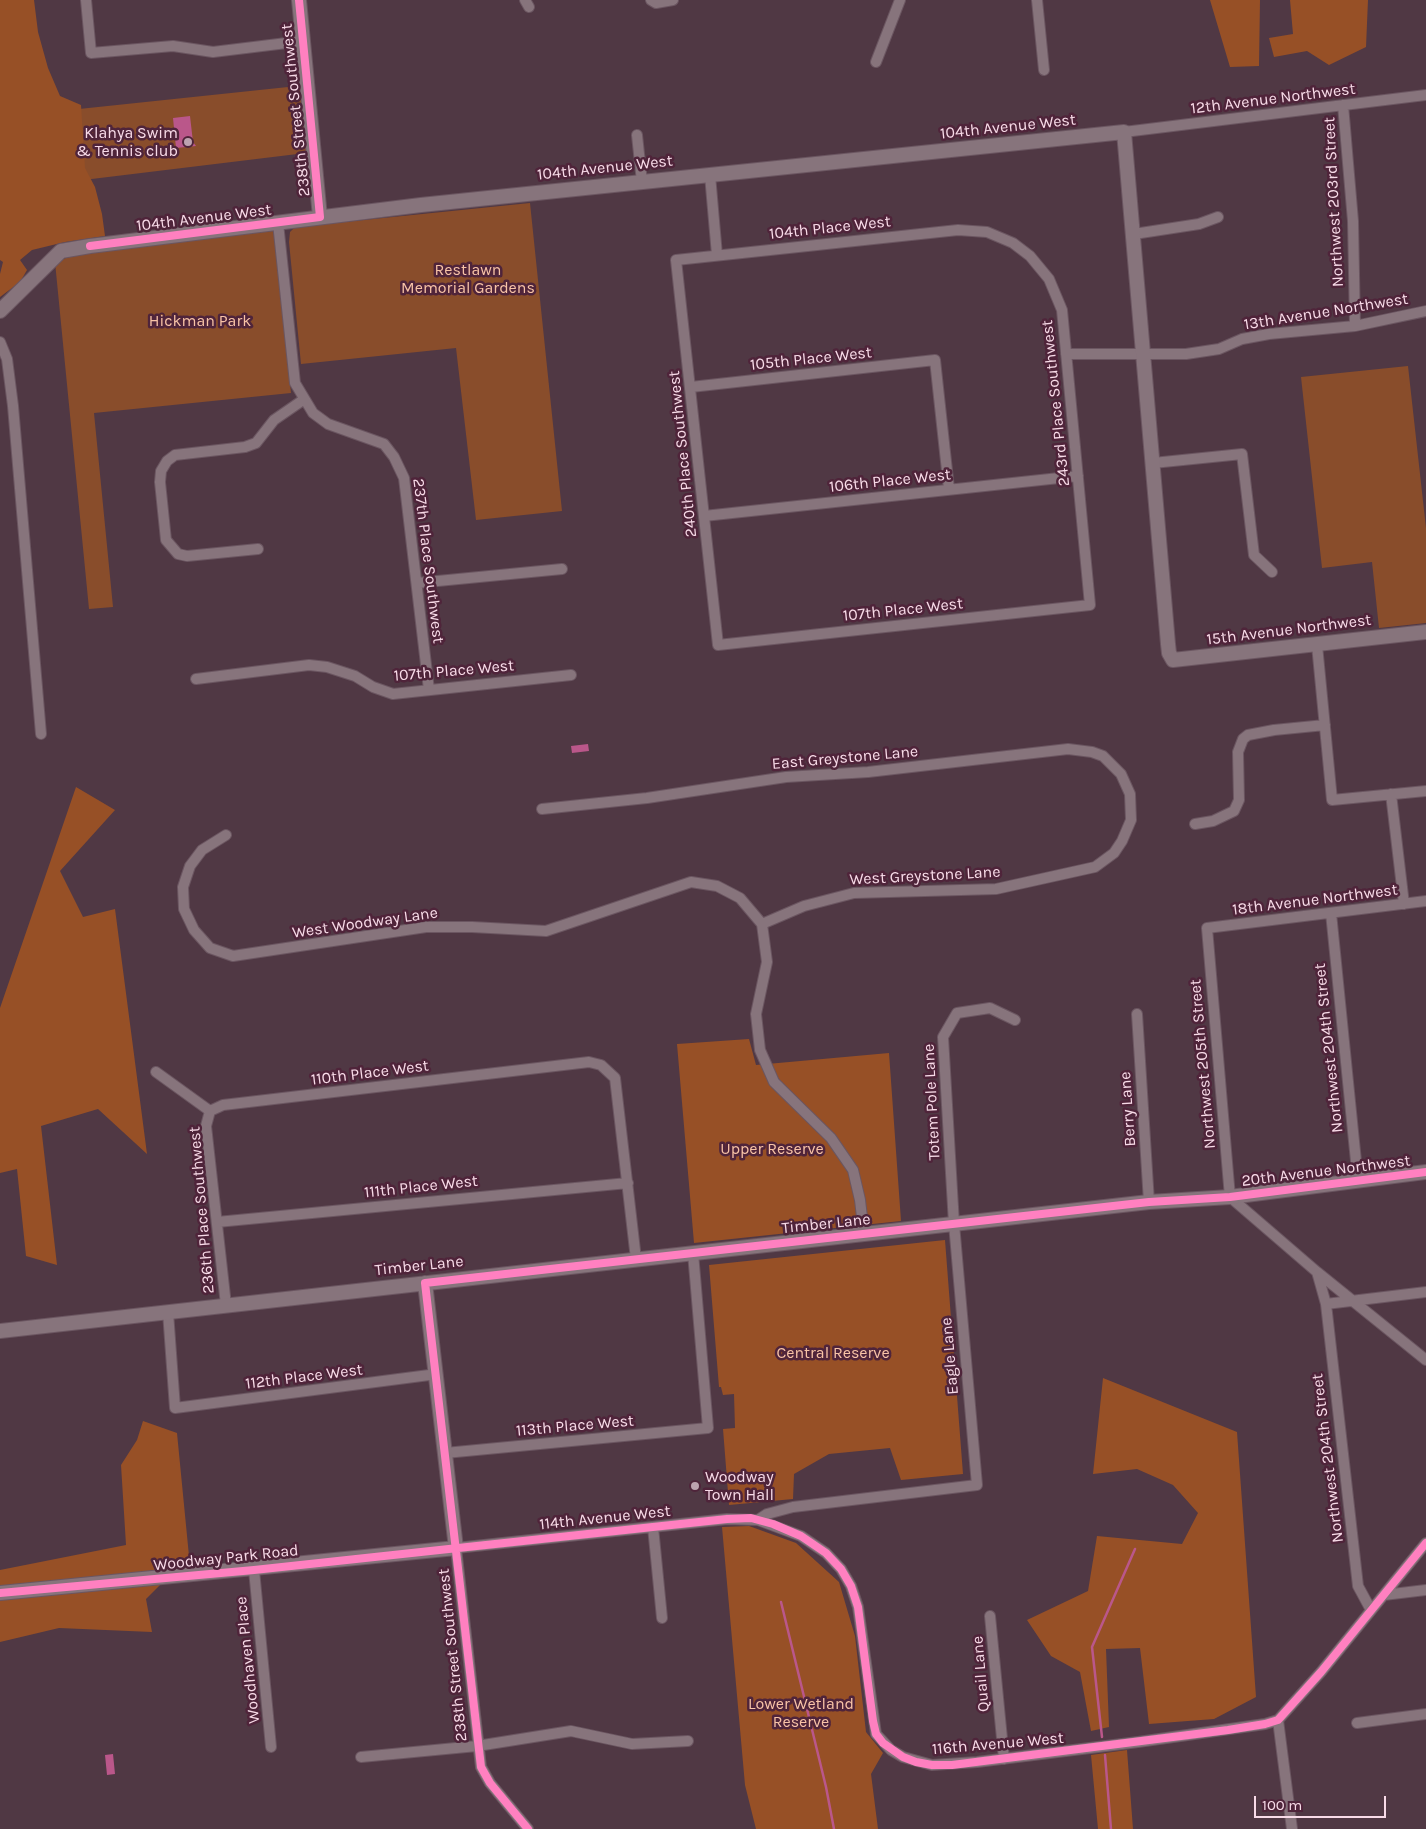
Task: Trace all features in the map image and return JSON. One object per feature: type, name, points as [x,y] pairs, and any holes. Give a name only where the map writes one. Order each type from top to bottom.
[{"type":"street","points":[[86,0],[91,52],[173,46],[213,52],[303,41]]},
{"type":"street","name":"238th Street Southwest","points":[[299,0],[320,217]]},
{"type":"street","points":[[651,0],[656,3],[673,0]]},
{"type":"street","points":[[876,62],[900,0]]},
{"type":"street","points":[[1037,0],[1044,70]]},
{"type":"street","name":"12th Avenue Northwest","points":[[1124,132],[1426,95]]},
{"type":"street","name":"Northwest 203rd Street","points":[[1343,105],[1353,221],[1355,326]]},
{"type":"street","points":[[1124,132],[1153,462],[1242,454],[1254,555],[1272,572]]},
{"type":"street","name":"104th Avenue West","points":[[0,311],[61,251],[90,246],[320,217],[1124,132]]},
{"type":"street","points":[[637,135],[642,182]]},
{"type":"street","points":[[710,175],[717,255]]},
{"type":"street","points":[[1134,234],[1199,224],[1218,217]]},
{"type":"street","name":"237th Place Southwest","points":[[278,223],[295,383],[303,400],[314,413],[328,424],[384,444],[394,458],[404,478],[428,690]]},
{"type":"street","name":"104th Place West","points":[[676,260],[958,230],[987,232]]},
{"type":"street","name":"243rd Place Southwest","points":[[987,232],[1013,243],[1030,256],[1049,279],[1062,310],[1090,605]]},
{"type":"street","name":"240th Place Southwest","points":[[676,260],[718,645]]},
{"type":"street","name":"13th Avenue Northwest","points":[[1143,354],[1186,354],[1219,349],[1242,339],[1269,334],[1355,326],[1426,311]]},
{"type":"street","points":[[0,342],[7,359],[13,406],[41,734]]},
{"type":"street","points":[[1066,354],[1143,354]]},
{"type":"street","name":"105th Place West","points":[[690,387],[935,360],[949,489]]},
{"type":"street","points":[[258,549],[187,556],[178,554],[166,540],[160,482],[161,471],[167,461],[175,455],[236,449],[256,443],[274,420],[303,400]]},
{"type":"street","name":"15th Avenue Northwest","points":[[1153,462],[1168,644],[1169,653],[1173,660],[1426,632]]},
{"type":"street","name":"106th Place West","points":[[704,516],[1078,476]]},
{"type":"street","points":[[417,583],[562,569]]},
{"type":"street","name":"107th Place West","points":[[718,645],[1090,605]]},
{"type":"street","points":[[1316,644],[1332,800],[1426,791]]},
{"type":"street","name":"107th Place West","points":[[196,679],[309,665],[327,667],[355,676],[373,687],[392,694],[571,675]]},
{"type":"street","points":[[1195,824],[1214,821],[1234,811],[1239,800],[1238,752],[1243,739],[1248,735],[1274,730],[1325,725]]},
{"type":"street","name":"East Greystone Lane","points":[[542,809],[647,798],[777,778],[868,772],[1068,749],[1092,752],[1103,756],[1121,774],[1130,794]]},
{"type":"street","name":"West Greystone Lane","points":[[762,924],[804,906],[854,893],[996,889],[1096,867],[1114,853],[1122,841],[1130,820],[1130,794]]},
{"type":"street","points":[[1391,794],[1404,904]]},
{"type":"street","name":"West Woodway Lane","points":[[226,835],[202,850],[190,866],[182,887],[184,909],[194,930],[210,948],[233,956],[426,927],[472,926],[546,931],[691,882],[717,886],[740,898],[762,924]]},
{"type":"street","name":"18th Avenue Northwest","points":[[1207,928],[1426,901]]},
{"type":"street","name":"Northwest 204th Street","points":[[1330,913],[1358,1181]]},
{"type":"street","points":[[762,924],[767,962],[756,1014],[760,1050],[774,1082],[832,1138],[852,1170],[860,1200],[864,1234]]},
{"type":"street","name":"Northwest 205th Street","points":[[1207,928],[1230,1196]]},
{"type":"street","name":"Totem Pole Lane","points":[[954,1224],[943,1037],[957,1013],[990,1008],[1015,1020]]},
{"type":"street","name":"Berry Lane","points":[[1137,1014],[1150,1202]]},
{"type":"street","name":"110th Place West","points":[[210,1111],[223,1105],[589,1062],[601,1064],[615,1078],[628,1182]]},
{"type":"street","points":[[156,1072],[210,1111]]},
{"type":"street","name":"236th Place Southwest","points":[[210,1111],[206,1126],[226,1305]]},
{"type":"street","name":"20th Avenue Northwest","points":[[1230,1196],[1426,1172]]},
{"type":"street","points":[[628,1182],[636,1259]]},
{"type":"street","name":"111th Place West","points":[[217,1222],[628,1182]]},
{"type":"street","points":[[1230,1196],[1317,1272],[1426,1360]]},
{"type":"street","name":"Timber Lane","points":[[0,1331],[1150,1202],[1230,1196]]},
{"type":"street","name":"Eagle Lane","points":[[954,1224],[977,1485]]},
{"type":"street","name":"113th Place West","points":[[445,1453],[708,1428],[693,1253]]},
{"type":"street","name":"Northwest 204th Street","points":[[1317,1272],[1326,1304],[1358,1586],[1371,1610]]},
{"type":"street","name":"238th Street Southwest","points":[[425,1283],[481,1768],[528,1829]]},
{"type":"street","points":[[1326,1304],[1426,1292]]},
{"type":"street","name":"112th Place West","points":[[168,1312],[175,1408],[437,1374]]},
{"type":"street","name":"114th Avenue West","points":[[456,1548],[727,1519],[758,1520],[767,1514],[793,1508],[977,1485]]},
{"type":"street","name":"116th Avenue West","points":[[758,1520],[801,1536],[826,1553],[841,1569],[851,1586],[858,1607],[876,1734],[883,1742],[903,1757],[932,1765],[1004,1759],[1228,1730],[1278,1720]]},
{"type":"street","points":[[653,1527],[662,1618]]},
{"type":"street","points":[[1292,1829],[1278,1720],[1426,1543]]},
{"type":"street","name":"Woodway Park Road","points":[[0,1594],[254,1570],[456,1548]]},
{"type":"street","name":"Woodhaven Place","points":[[254,1570],[271,1746]]},
{"type":"street","points":[[1384,1595],[1426,1590]]},
{"type":"street","name":"Quail Lane","points":[[990,1616],[1004,1759]]},
{"type":"street","points":[[1357,1723],[1426,1714]]},
{"type":"street","points":[[361,1757],[477,1746],[571,1731],[632,1744],[688,1741]]},
{"type":"green space","points":[[0,0],[34,0],[38,32],[48,68],[60,96],[81,105],[85,168],[95,187],[105,236],[65,242],[32,250],[20,260],[27,270],[20,282],[0,297],[0,274],[3,262],[0,260]]},
{"type":"green space","points":[[1210,0],[1260,0],[1259,66],[1230,67]]},
{"type":"green space","points":[[1290,0],[1368,0],[1366,47],[1329,65],[1307,51],[1274,57],[1269,38],[1293,34]]},
{"type":"green space","name":"Klahya Swim & Tennis club","points":[[307,85],[314,152],[67,182],[60,111]]},
{"type":"green space","name":"Restlawn Memorial Gardens","points":[[530,203],[562,511],[476,520],[456,348],[301,364],[289,242],[290,232],[295,227]]},
{"type":"green space","name":"Hickman Park","points":[[274,230],[291,393],[94,413],[113,607],[89,609],[55,262],[77,254]]},
{"type":"green space","points":[[1408,366],[1426,528],[1426,623],[1379,628],[1372,562],[1322,568],[1301,377]]},
{"type":"green space","points":[[76,787],[115,810],[60,871],[83,917],[115,909],[147,1154],[98,1109],[41,1126],[57,1265],[26,1256],[17,1169],[0,1173],[0,1008]]},
{"type":"green space","name":"Upper Reserve","points":[[749,1039],[756,1065],[889,1053],[901,1221],[694,1243],[677,1044]]},
{"type":"green space","name":"Central Reserve","points":[[945,1240],[963,1474],[901,1480],[890,1448],[829,1454],[794,1474],[793,1499],[729,1505],[723,1429],[735,1428],[734,1394],[723,1395],[721,1387],[719,1387],[709,1265]]},
{"type":"green space","points":[[1103,1378],[1237,1432],[1256,1697],[1214,1719],[1149,1724],[1140,1648],[1106,1649],[1109,1727],[1091,1731],[1080,1672],[1051,1656],[1027,1620],[1088,1591],[1097,1536],[1182,1544],[1198,1513],[1173,1485],[1137,1469],[1093,1474]]},
{"type":"green space","points":[[143,1421],[177,1433],[189,1556],[146,1599],[152,1632],[59,1628],[0,1642],[0,1570],[126,1545],[121,1465],[137,1440]]},
{"type":"green space","name":"Lower Wetland Reserve","points":[[749,1526],[796,1543],[839,1582],[855,1636],[866,1732],[883,1753],[871,1774],[878,1829],[756,1829],[745,1785],[722,1527]]},
{"type":"green space","points":[[1127,1750],[1133,1829],[1098,1829],[1091,1755]]},
{"type":"shaded area","points":[[190,116],[193,142],[196,146],[176,148],[173,118]]},
{"type":"shaded area","points":[[588,744],[589,751],[572,753],[571,746]]},
{"type":"shaded area","points":[[113,1754],[115,1774],[107,1775],[105,1755]]},
{"type":"waterway","points":[[1102,1737],[1092,1647],[1135,1549]]},
{"type":"waterway","points":[[781,1602],[826,1787],[834,1829]]},
{"type":"waterway","points":[[1105,1755],[1111,1829]]},
{"type":"cycle path","points":[[90,246],[320,217],[299,0]]},
{"type":"cycle path","points":[[528,1829],[490,1783],[481,1767],[425,1283],[1149,1202],[1230,1197],[1426,1172]]},
{"type":"cycle path","points":[[0,1593],[254,1570],[727,1519],[751,1518],[773,1524],[801,1536],[826,1553],[841,1569],[851,1586],[858,1607],[873,1721],[876,1734],[883,1743],[903,1757],[916,1762],[932,1765],[952,1765],[1228,1730],[1278,1720],[1321,1672],[1426,1543]]},
{"type":"place","name":"Klahya Swim & Tennis club","points":[[188,142]]},
{"type":"place","name":"Woodway Town Hall","points":[[695,1486]]}]
